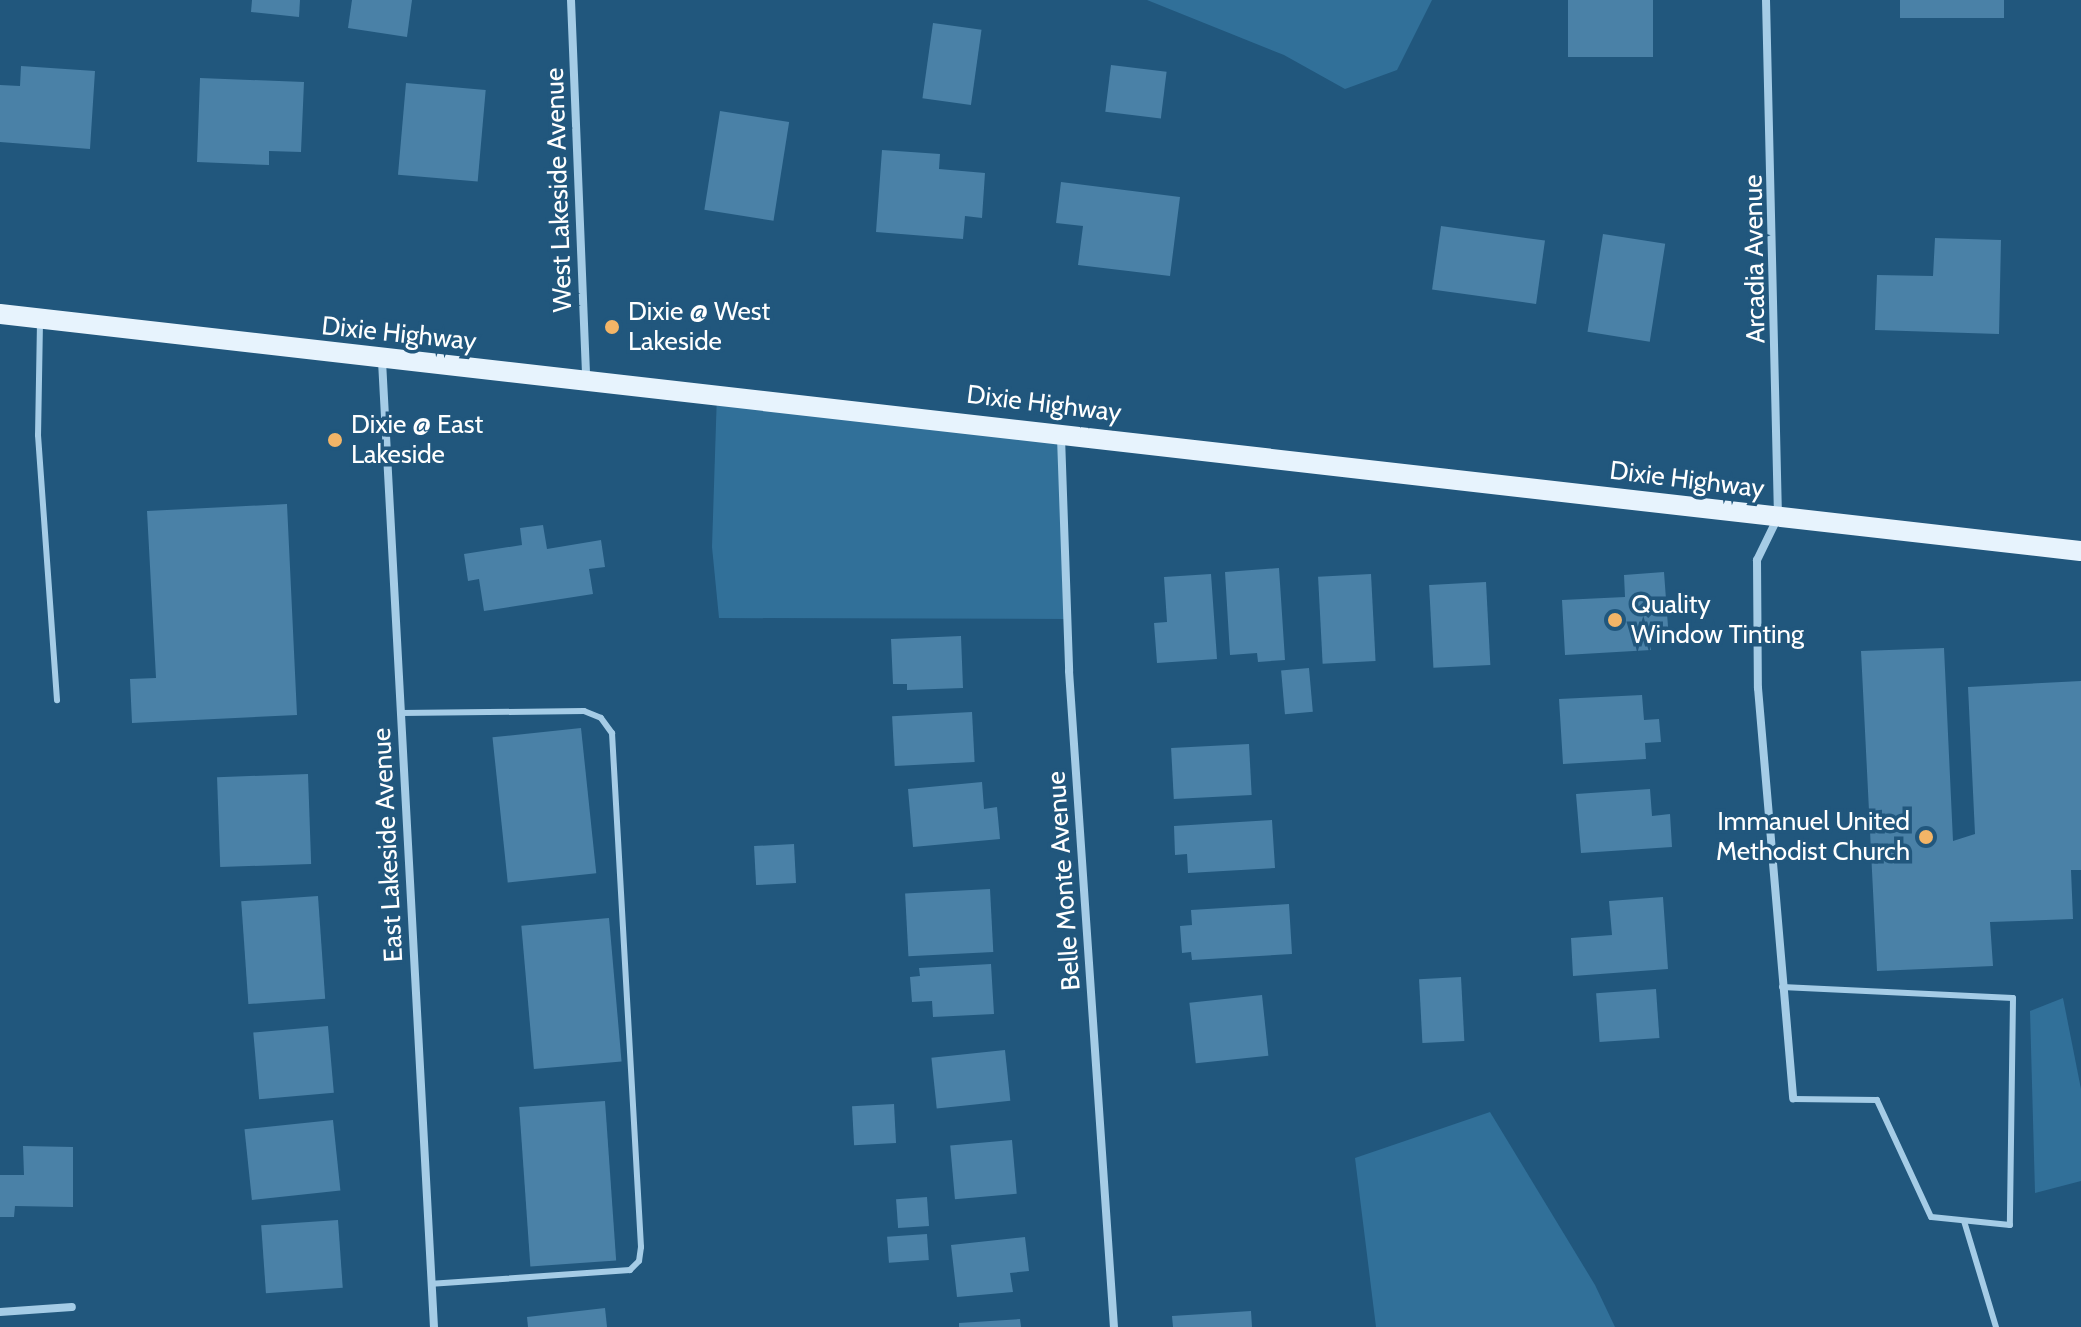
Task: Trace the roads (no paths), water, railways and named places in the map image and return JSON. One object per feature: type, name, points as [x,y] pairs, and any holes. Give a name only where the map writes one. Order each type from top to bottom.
[{"type":"main road","name":"Dixie Highway","points":[[0,314],[382,361],[586,378],[2081,551]]},
{"type":"street","name":"West Lakeside Avenue","points":[[571,0],[586,378]]},
{"type":"street","name":"Arcadia Avenue","points":[[1766,0],[1778,517]]},
{"type":"street","name":"East Lakeside Avenue","points":[[382,361],[434,1327]]},
{"type":"street","name":"Belle Monte Avenue","points":[[1061,433],[1069,671],[1114,1327]]},
{"type":"street","points":[[1778,517],[1757,560],[1758,688],[1793,1099]]},
{"type":"street","points":[[0,1312],[72,1307]]},
{"type":"lane","points":[[40,319],[38,435],[57,700]]},
{"type":"lane","points":[[401,713],[584,711],[601,718],[612,733],[641,1247],[639,1261],[630,1270],[432,1284]]},
{"type":"lane","points":[[1782,987],[2013,998],[2010,1225],[1931,1217],[1877,1100],[1793,1099]]},
{"type":"lane","points":[[1964,1221],[1996,1327]]},
{"type":"place","name":"Dixie @ West Lakeside","points":[[612,327]]},
{"type":"place","name":"Dixie @ East Lakeside","points":[[335,440]]},
{"type":"place","name":"Quality Window Tinting","points":[[1615,620]]},
{"type":"place","name":"Immanuel United Methodist Church","points":[[1926,837]]}]
